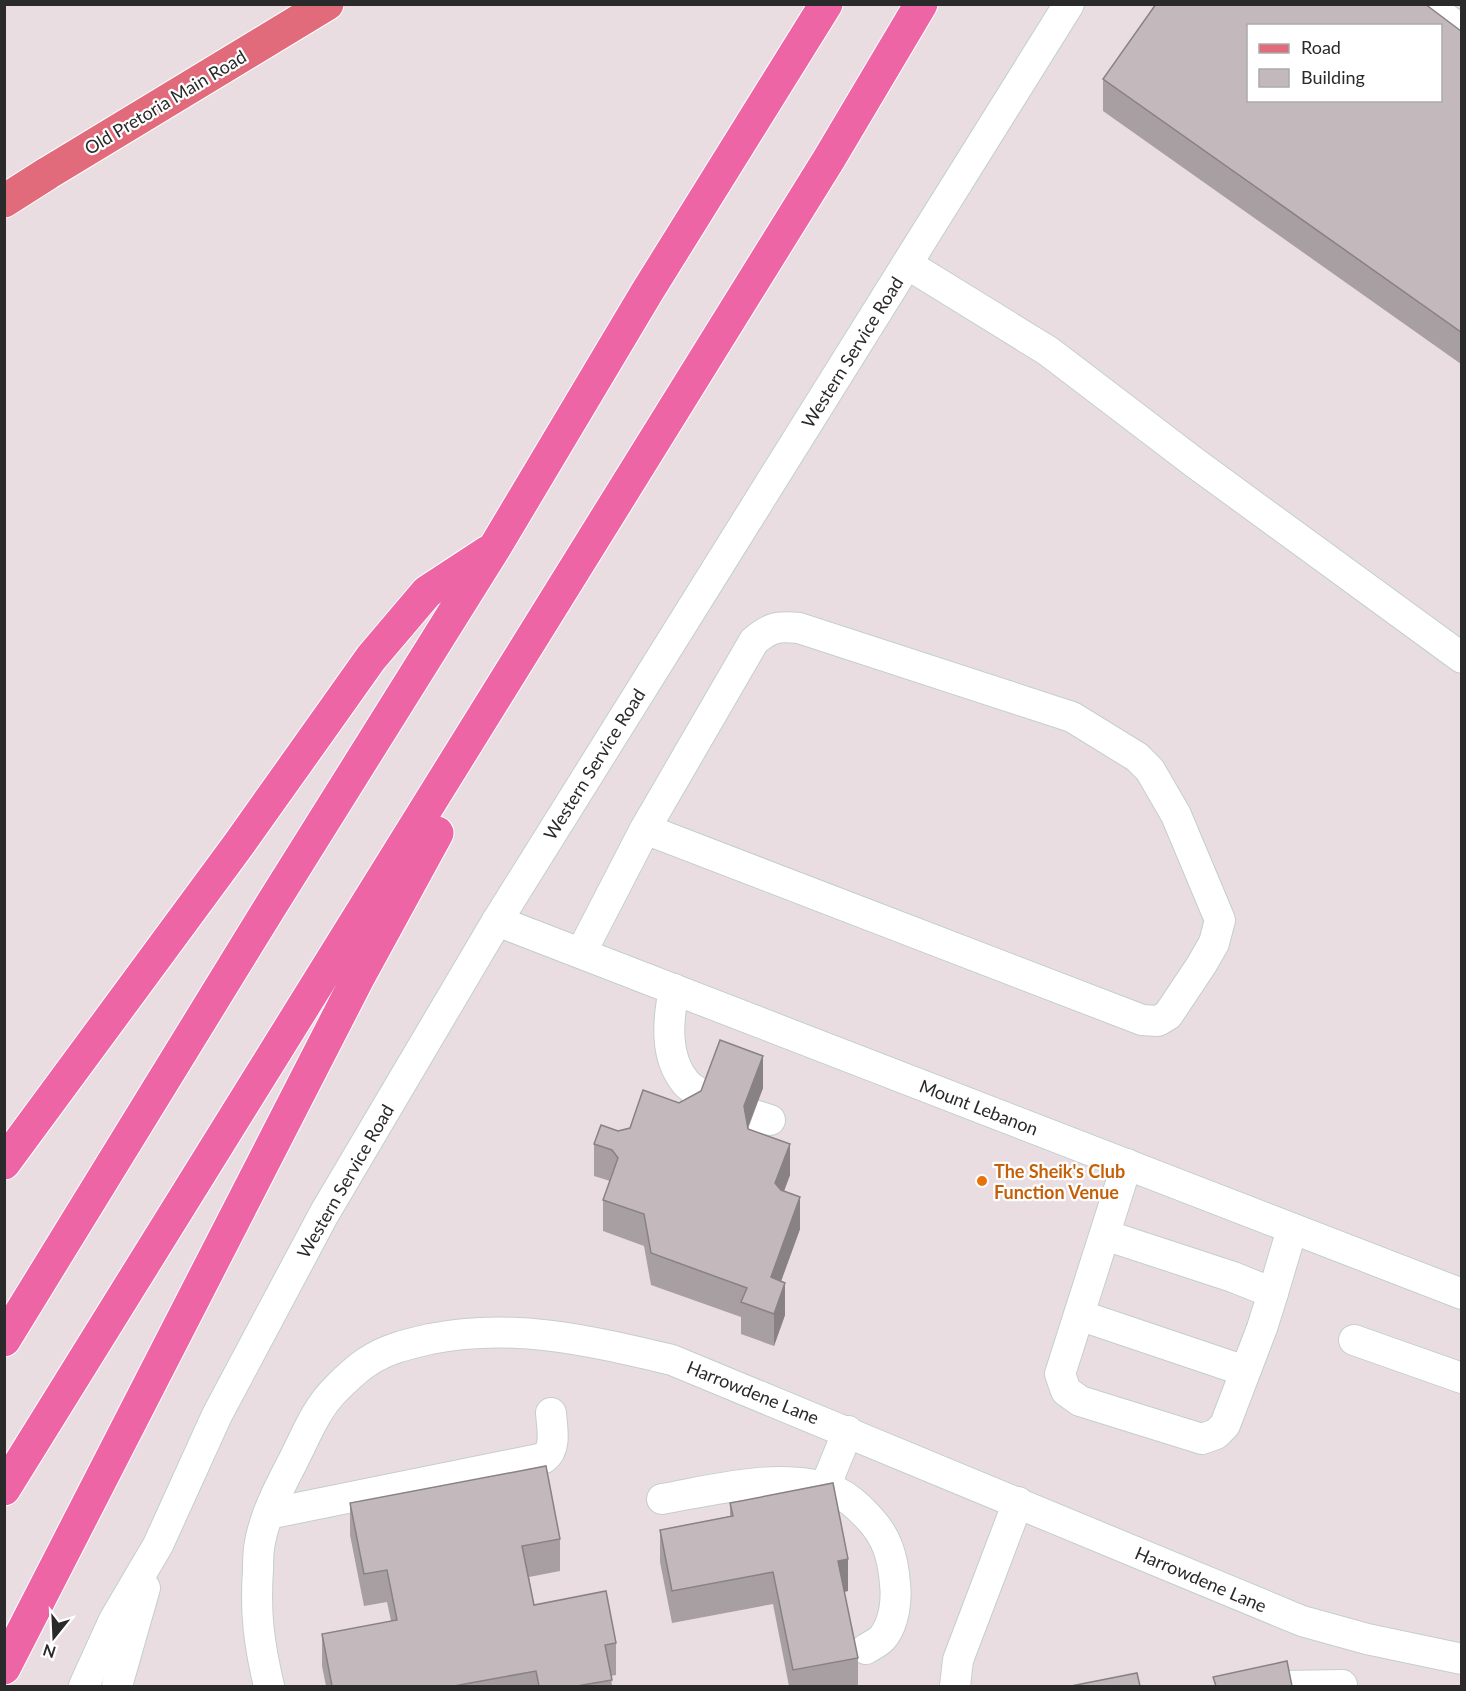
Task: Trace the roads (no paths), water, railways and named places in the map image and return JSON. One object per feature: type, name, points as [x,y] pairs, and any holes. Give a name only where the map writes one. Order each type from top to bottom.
[{"type":"highway","points":[[4,1340],[270,907],[495,548],[647,292],[826,4]]},
{"type":"highway","points":[[4,1489],[829,159],[921,4]]},
{"type":"highway","points":[[4,1163],[225,863],[370,658],[427,592],[459,569],[495,548]]},
{"type":"highway","points":[[4,1668],[358,976],[412,875],[495,731],[521,656]]},
{"type":"main road","name":"Old Pretoria Main Road","points":[[4,201],[48,172],[327,4]]},
{"type":"street","name":"Western Service Road","points":[[84,1686],[114,1620],[158,1545],[217,1414],[324,1214],[497,921],[1069,4]]},
{"type":"street","points":[[1427,4],[1461,31]]},
{"type":"street","points":[[907,264],[1048,351],[1195,463],[1461,658]]},
{"type":"street","points":[[581,953],[645,829],[754,641],[766,631],[778,626],[799,628],[1072,717],[1137,757],[1150,770],[1176,814],[1220,920],[1214,943],[1168,1016],[1158,1021],[1142,1020],[645,829]]},
{"type":"street","name":"Mount Lebanon","points":[[497,921],[1461,1294]]},
{"type":"street","points":[[674,989],[669,1014],[670,1043],[677,1070],[687,1085],[709,1099]]},
{"type":"street","points":[[1127,1164],[1060,1374],[1066,1391],[1080,1401],[1202,1439],[1216,1434],[1225,1425],[1262,1329],[1292,1229]]},
{"type":"street","points":[[1105,1235],[1233,1277],[1273,1293]]},
{"type":"street","points":[[1079,1315],[1245,1371]]},
{"type":"street","name":"Harrowdene Lane","points":[[269,1686],[258,1640],[256,1593],[259,1543],[268,1514],[316,1415],[334,1390],[365,1363],[389,1350],[454,1334],[491,1331],[587,1340],[672,1360],[1302,1621],[1355,1636],[1461,1659]]},
{"type":"street","points":[[1354,1340],[1461,1378]]},
{"type":"street","points":[[268,1514],[544,1458],[551,1450],[553,1438],[551,1413]]},
{"type":"street","points":[[825,1488],[848,1431]]},
{"type":"street","points":[[662,1499],[752,1484],[786,1482],[825,1488],[840,1494],[861,1509],[887,1541],[895,1583],[896,1604],[884,1636],[866,1649]]},
{"type":"street","points":[[955,1686],[958,1660],[1018,1502]]},
{"type":"street","name":"Western Service Road","points":[[117,1686],[158,1545]]},
{"type":"street","points":[[1284,1686],[1342,1686],[1355,1636]]},
{"type":"place","name":"The Sheik's Club Function Venue","points":[[982,1181]]}]
